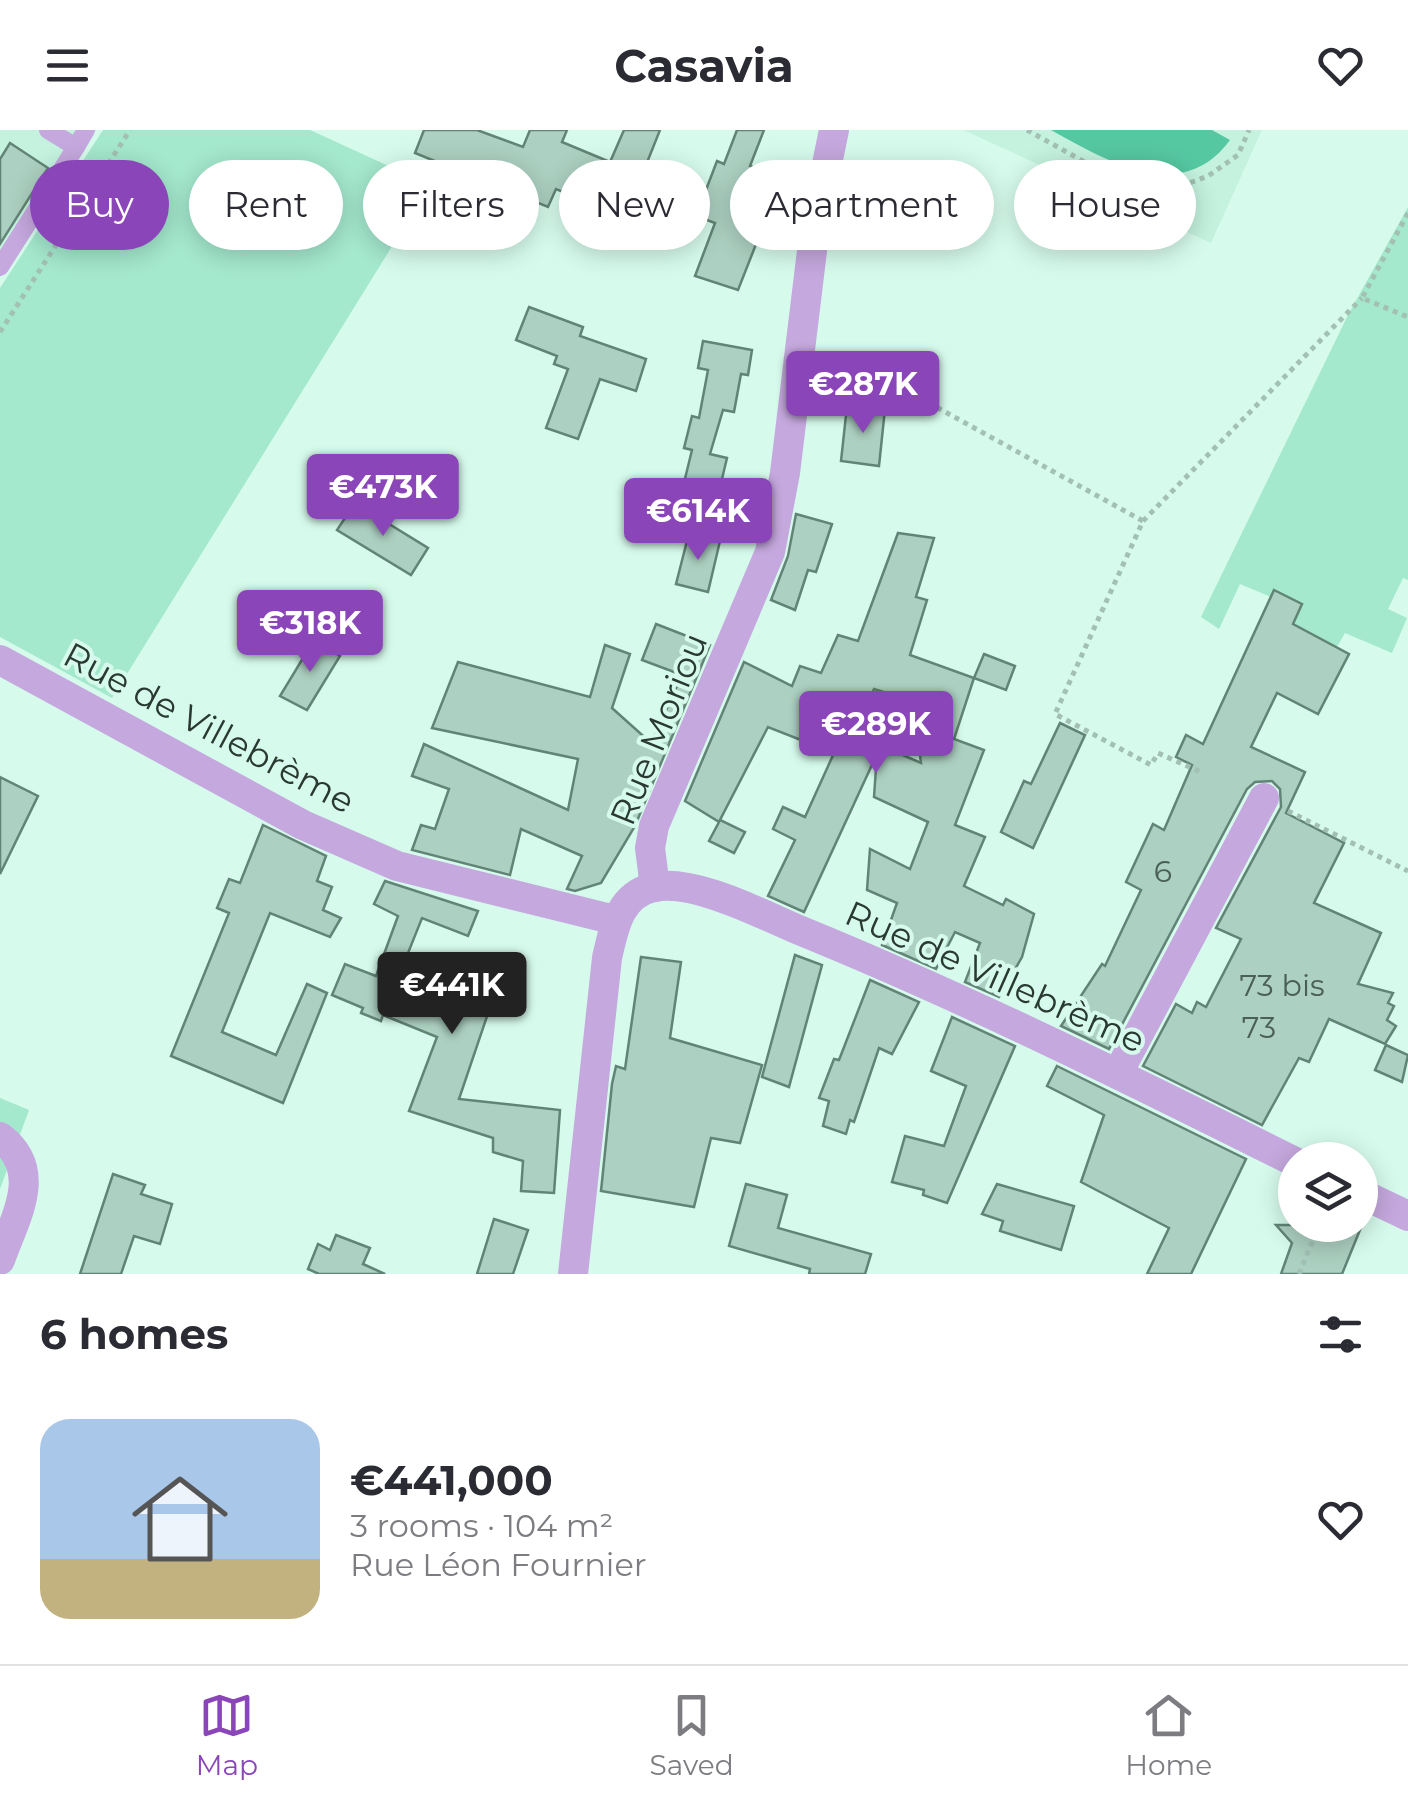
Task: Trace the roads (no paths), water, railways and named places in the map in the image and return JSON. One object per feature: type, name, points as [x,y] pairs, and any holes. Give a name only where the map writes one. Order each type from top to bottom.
[{"type":"street","name":"Rue Moriou","points":[[655,887],[650,848],[654,826],[770,552],[816,218],[834,130]]},
{"type":"street","name":"Rue de Villebrème","points":[[0,660],[302,824],[396,866],[616,920]]},
{"type":"street","points":[[1118,1072],[1264,798]]},
{"type":"street","name":"Rue de Villebrème","points":[[655,887],[672,886],[722,898],[962,999],[1278,1153]]},
{"type":"street","points":[[573,1274],[616,920],[638,892],[655,887]]},
{"type":"street","points":[[0,1137],[15,1148],[27,1183],[0,1260]]},
{"type":"street","points":[[1378,1202],[1408,1216]]},
{"type":"lane","points":[[48,130],[76,147]]},
{"type":"lane","points":[[0,267],[86,130]]}]
